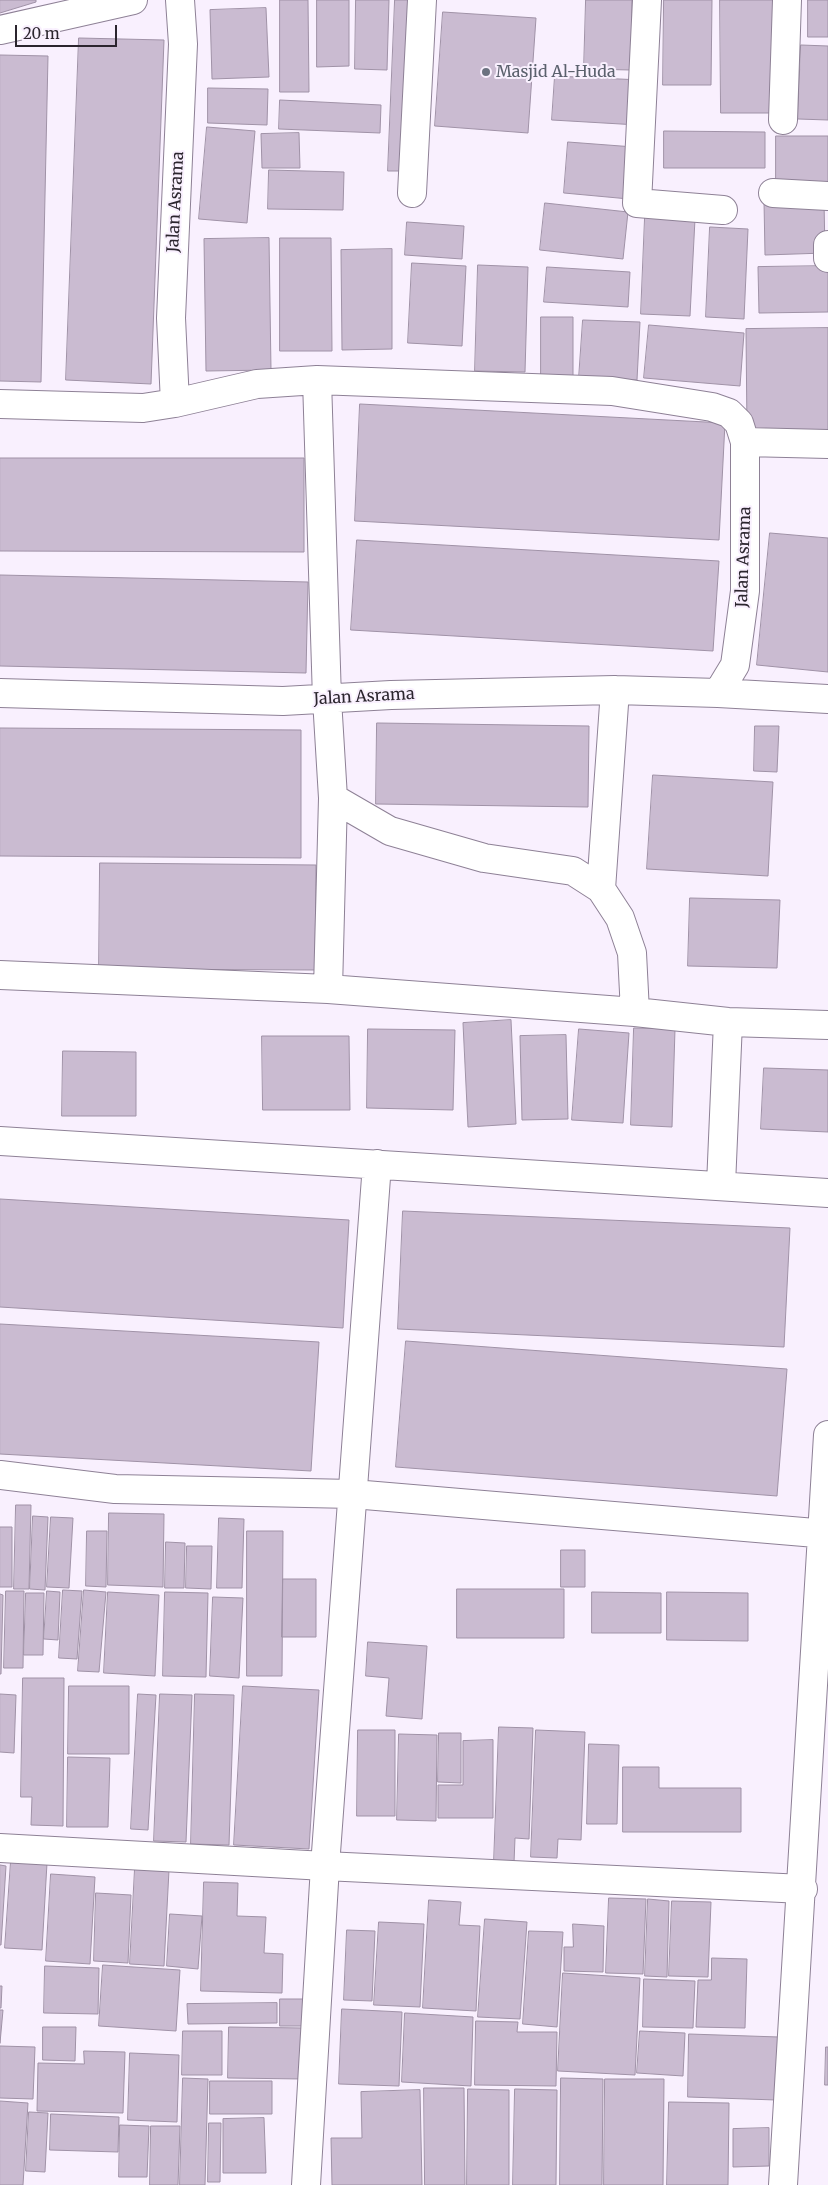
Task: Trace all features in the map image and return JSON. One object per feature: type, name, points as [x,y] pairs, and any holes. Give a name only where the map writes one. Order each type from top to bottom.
[{"type":"street","points":[[0,30],[133,0]]},
{"type":"street","name":"Jalan Asrama","points":[[175,403],[171,318],[183,44],[180,0]]},
{"type":"street","points":[[412,193],[422,0]]},
{"type":"street","points":[[646,0],[638,203],[723,210]]},
{"type":"street","points":[[783,120],[787,0]]},
{"type":"street","points":[[773,193],[828,196]]},
{"type":"street","points":[[828,245],[828,258]]},
{"type":"street","points":[[318,380],[327,699],[333,798],[328,990]]},
{"type":"street","name":"Jalan Asrama","points":[[0,404],[143,408],[175,403],[257,384],[318,380],[612,391],[712,407],[730,413],[739,423],[746,442],[746,591],[735,665],[718,693],[615,690],[391,695],[283,701],[0,692]]},
{"type":"street","points":[[746,442],[828,444]]},
{"type":"street","points":[[602,889],[615,690]]},
{"type":"street","points":[[718,693],[828,699]]},
{"type":"street","points":[[333,798],[390,831],[484,858],[573,871],[602,889],[620,918],[632,953],[635,1012]]},
{"type":"street","points":[[0,975],[328,990],[635,1012],[728,1022],[828,1025]]},
{"type":"street","points":[[722,1185],[728,1022]]},
{"type":"street","points":[[0,1140],[828,1193]]},
{"type":"street","points":[[306,2185],[326,1866],[378,1164]]},
{"type":"street","points":[[783,2185],[826,1534],[828,1436]]},
{"type":"street","points":[[0,1475],[115,1489],[353,1494],[826,1534]]},
{"type":"street","points":[[0,1848],[803,1889]]},
{"type":"building","points":[[0,0],[36,0],[36,2],[0,13]]},
{"type":"building","points":[[280,0],[308,0],[309,92],[280,92]]},
{"type":"building","points":[[317,0],[349,0],[349,66],[317,67]]},
{"type":"building","points":[[356,0],[389,0],[387,70],[355,69]]},
{"type":"building","points":[[395,0],[414,0],[407,171],[388,171]]},
{"type":"building","points":[[586,0],[632,0],[631,70],[584,69]]},
{"type":"building","points":[[664,0],[712,0],[711,85],[663,85]]},
{"type":"building","points":[[720,0],[775,0],[776,113],[721,113]]},
{"type":"building","points":[[808,0],[828,0],[828,37],[808,37]]},
{"type":"building","points":[[266,8],[269,77],[212,79],[210,10]]},
{"type":"building","name":"Masjid Al-Huda","points":[[443,12],[536,18],[528,133],[435,126]]},
{"type":"building","points":[[79,38],[164,40],[151,384],[66,380]]},
{"type":"building","points":[[801,45],[828,46],[828,120],[798,119]]},
{"type":"building","points":[[0,55],[48,56],[41,382],[0,381]]},
{"type":"building","points":[[555,76],[641,80],[638,125],[552,120]]},
{"type":"building","points":[[208,88],[268,89],[267,125],[208,123]]},
{"type":"building","points":[[280,100],[381,105],[380,133],[279,129]]},
{"type":"building","points":[[207,127],[255,131],[247,223],[199,219]]},
{"type":"building","points":[[664,131],[765,132],[765,168],[664,168]]},
{"type":"building","points":[[299,133],[300,168],[262,168],[261,134]]},
{"type":"building","points":[[776,136],[828,136],[828,187],[776,187]]},
{"type":"building","points":[[568,142],[634,147],[629,199],[564,193]]},
{"type":"building","points":[[269,170],[344,172],[343,210],[268,209]]},
{"type":"building","points":[[824,200],[825,253],[765,255],[764,201]]},
{"type":"building","points":[[545,203],[628,212],[623,259],[540,250]]},
{"type":"building","points":[[645,217],[695,219],[690,316],[641,314]]},
{"type":"building","points":[[407,222],[464,226],[462,259],[405,255]]},
{"type":"building","points":[[710,227],[748,229],[744,319],[706,317]]},
{"type":"building","points":[[269,238],[271,370],[206,371],[204,239]]},
{"type":"building","points":[[280,238],[331,238],[332,351],[280,351]]},
{"type":"building","points":[[392,249],[392,349],[342,350],[341,250]]},
{"type":"building","points":[[412,263],[466,266],[462,346],[408,343]]},
{"type":"building","points":[[478,265],[528,267],[525,372],[475,371]]},
{"type":"building","points":[[828,266],[828,312],[759,313],[758,267]]},
{"type":"building","points":[[547,267],[630,272],[628,307],[544,302]]},
{"type":"building","points":[[541,317],[573,317],[573,382],[541,382]]},
{"type":"building","points":[[583,320],[640,322],[637,380],[579,378]]},
{"type":"building","points":[[649,325],[744,333],[740,386],[644,378]]},
{"type":"building","points":[[828,328],[828,432],[747,432],[746,329]]},
{"type":"building","points":[[360,404],[725,423],[719,540],[355,521]]},
{"type":"building","points":[[0,458],[304,458],[304,552],[0,551]]},
{"type":"building","points":[[770,533],[828,538],[828,672],[757,665]]},
{"type":"building","points":[[357,540],[719,561],[713,651],[351,630]]},
{"type":"building","points":[[0,575],[308,582],[306,673],[0,666]]},
{"type":"building","points":[[377,723],[589,726],[588,807],[376,804]]},
{"type":"building","points":[[755,726],[779,726],[777,772],[754,771]]},
{"type":"building","points":[[0,728],[301,730],[301,858],[0,856]]},
{"type":"building","points":[[653,775],[773,782],[768,876],[647,869]]},
{"type":"building","points":[[100,863],[316,865],[315,970],[99,969]]},
{"type":"building","points":[[690,898],[780,900],[777,968],[688,966]]},
{"type":"building","points":[[511,1020],[516,1124],[468,1127],[463,1023]]},
{"type":"building","points":[[634,1028],[675,1029],[672,1127],[631,1125]]},
{"type":"building","points":[[368,1029],[455,1030],[453,1110],[367,1108]]},
{"type":"building","points":[[579,1029],[629,1033],[623,1123],[572,1120]]},
{"type":"building","points":[[566,1035],[568,1119],[522,1120],[520,1036]]},
{"type":"building","points":[[262,1036],[349,1036],[350,1110],[263,1110]]},
{"type":"building","points":[[63,1051],[136,1052],[136,1116],[62,1116]]},
{"type":"building","points":[[764,1068],[828,1070],[828,1132],[761,1129]]},
{"type":"building","points":[[0,1199],[349,1220],[343,1328],[0,1307]]},
{"type":"building","points":[[403,1211],[790,1228],[784,1347],[398,1329]]},
{"type":"building","points":[[0,1324],[319,1342],[311,1471],[0,1454]]},
{"type":"building","points":[[406,1341],[787,1369],[777,1496],[396,1467]]},
{"type":"building","points":[[16,1505],[31,1505],[29,1589],[14,1589]]},
{"type":"building","points":[[109,1513],[164,1514],[163,1587],[108,1585]]},
{"type":"building","points":[[33,1516],[48,1517],[45,1590],[30,1589]]},
{"type":"building","points":[[51,1517],[73,1518],[69,1588],[47,1587]]},
{"type":"building","points":[[219,1518],[244,1519],[242,1588],[217,1588]]},
{"type":"building","points":[[0,1527],[12,1527],[12,1587],[0,1587]]},
{"type":"building","points":[[87,1531],[107,1531],[106,1587],[86,1586]]},
{"type":"building","points":[[247,1531],[283,1531],[282,1676],[247,1676]]},
{"type":"building","points":[[166,1542],[185,1543],[184,1588],[165,1588]]},
{"type":"building","points":[[187,1546],[212,1546],[211,1589],[186,1588]]},
{"type":"building","points":[[561,1550],[585,1550],[585,1587],[561,1587]]},
{"type":"building","points":[[283,1579],[316,1579],[316,1637],[282,1637]]},
{"type":"building","points":[[457,1589],[564,1589],[564,1638],[457,1638]]},
{"type":"building","points":[[63,1590],[82,1591],[77,1659],[59,1658]]},
{"type":"building","points":[[84,1590],[106,1592],[99,1672],[78,1671]]},
{"type":"building","points":[[6,1591],[24,1591],[23,1668],[4,1668]]},
{"type":"building","points":[[47,1591],[60,1592],[58,1640],[44,1639]]},
{"type":"building","points":[[108,1592],[159,1595],[155,1676],[104,1673]]},
{"type":"building","points":[[165,1592],[208,1593],[206,1677],[163,1676]]},
{"type":"building","points":[[592,1592],[661,1593],[661,1633],[592,1633]]},
{"type":"building","points":[[667,1592],[748,1593],[748,1641],[667,1640]]},
{"type":"building","points":[[26,1593],[44,1593],[43,1655],[24,1655]]},
{"type":"building","points":[[0,1594],[3,1595],[1,1674],[0,1674]]},
{"type":"building","points":[[213,1597],[243,1598],[239,1678],[210,1676]]},
{"type":"building","points":[[368,1642],[427,1646],[422,1719],[386,1716],[389,1678],[366,1676]]},
{"type":"building","points":[[23,1678],[64,1678],[63,1826],[31,1825],[32,1797],[21,1797]]},
{"type":"building","points":[[69,1686],[129,1686],[129,1754],[68,1754]]},
{"type":"building","points":[[243,1686],[319,1690],[309,1849],[234,1845]]},
{"type":"building","points":[[0,1694],[16,1695],[14,1753],[0,1752]]},
{"type":"building","points":[[138,1694],[156,1695],[148,1830],[131,1829]]},
{"type":"building","points":[[160,1694],[192,1695],[186,1842],[154,1841]]},
{"type":"building","points":[[195,1694],[234,1695],[229,1845],[191,1844]]},
{"type":"building","points":[[499,1727],[533,1728],[529,1839],[515,1838],[514,1863],[494,1862]]},
{"type":"building","points":[[358,1730],[395,1730],[395,1816],[357,1816]]},
{"type":"building","points":[[536,1730],[585,1732],[581,1840],[558,1839],[557,1858],[531,1857]]},
{"type":"building","points":[[439,1733],[461,1733],[461,1783],[438,1782]]},
{"type":"building","points":[[399,1734],[437,1735],[436,1821],[397,1820]]},
{"type":"building","points":[[493,1740],[493,1818],[438,1818],[438,1785],[463,1785],[463,1741]]},
{"type":"building","points":[[589,1744],[619,1745],[617,1824],[587,1824]]},
{"type":"building","points":[[68,1757],[110,1758],[108,1827],[67,1827]]},
{"type":"building","points":[[623,1767],[659,1767],[659,1788],[741,1788],[741,1832],[623,1832]]},
{"type":"building","points":[[11,1861],[47,1863],[42,1950],[5,1948]]},
{"type":"building","points":[[0,1865],[6,1866],[1,1945],[0,1945]]},
{"type":"building","points":[[135,1868],[169,1870],[164,1966],[130,1964]]},
{"type":"building","points":[[51,1874],[95,1877],[90,1964],[46,1961]]},
{"type":"building","points":[[204,1882],[238,1883],[237,1916],[266,1917],[264,1953],[283,1954],[282,1993],[201,1991]]},
{"type":"building","points":[[96,1893],[131,1895],[128,1963],[94,1961]]},
{"type":"building","points":[[609,1898],[646,1899],[643,1974],[606,1973]]},
{"type":"building","points":[[648,1899],[669,1901],[667,1977],[645,1976]]},
{"type":"building","points":[[429,1900],[461,1902],[459,1925],[480,1926],[476,2011],[423,2008]]},
{"type":"building","points":[[672,1901],[711,1902],[708,1977],[669,1976]]},
{"type":"building","points":[[170,1914],[202,1916],[198,1969],[167,1966]]},
{"type":"building","points":[[485,1919],[527,1922],[520,2019],[478,2017]]},
{"type":"building","points":[[379,1922],[424,1924],[420,2007],[374,2005]]},
{"type":"building","points":[[573,1924],[604,1926],[603,1972],[564,1971],[564,1947],[573,1947]]},
{"type":"building","points":[[347,1930],[375,1931],[372,2001],[344,2000]]},
{"type":"building","points":[[529,1931],[563,1932],[557,2027],[523,2024]]},
{"type":"building","points":[[712,1958],[747,1959],[745,2028],[696,2027],[698,1980],[711,1980]]},
{"type":"building","points":[[103,1965],[180,1970],[176,2031],[99,2026]]},
{"type":"building","points":[[45,1966],[99,1968],[98,2014],[44,2013]]},
{"type":"building","points":[[563,1973],[640,1978],[635,2075],[558,2071]]},
{"type":"building","points":[[644,1979],[695,1981],[693,2028],[643,2027]]},
{"type":"building","points":[[0,1986],[2,1986],[1,2008],[0,2008]]},
{"type":"building","points":[[280,1999],[307,1999],[307,2026],[280,2026]]},
{"type":"building","points":[[277,2003],[277,2023],[188,2024],[187,2004]]},
{"type":"building","points":[[342,2009],[402,2012],[399,2086],[339,2084]]},
{"type":"building","points":[[0,2010],[3,2010],[0,2043]]},
{"type":"building","points":[[405,2013],[473,2017],[471,2086],[402,2082]]},
{"type":"building","points":[[476,2021],[518,2022],[517,2032],[557,2032],[556,2086],[475,2085]]},
{"type":"building","points":[[43,2027],[76,2027],[75,2061],[43,2060]]},
{"type":"building","points":[[229,2027],[303,2028],[303,2079],[228,2078]]},
{"type":"building","points":[[183,2031],[222,2031],[222,2075],[182,2075]]},
{"type":"building","points":[[640,2031],[685,2033],[683,2076],[637,2073]]},
{"type":"building","points":[[689,2034],[779,2037],[776,2100],[688,2097]]},
{"type":"building","points":[[0,2046],[35,2047],[33,2099],[0,2098]]},
{"type":"building","points":[[826,2047],[828,2047],[828,2085],[825,2085]]},
{"type":"building","points":[[84,2051],[125,2052],[123,2113],[37,2111],[38,2063],[84,2064]]},
{"type":"building","points":[[130,2053],[179,2055],[177,2122],[128,2120]]},
{"type":"building","points":[[183,2078],[208,2079],[205,2185],[180,2185]]},
{"type":"building","points":[[561,2078],[603,2079],[602,2185],[560,2185]]},
{"type":"building","points":[[605,2079],[664,2079],[663,2185],[604,2185]]},
{"type":"building","points":[[210,2081],[272,2081],[272,2114],[210,2114]]},
{"type":"building","points":[[424,2088],[464,2088],[465,2185],[425,2185]]},
{"type":"building","points":[[468,2089],[509,2090],[509,2185],[467,2185]]},
{"type":"building","points":[[515,2089],[557,2090],[556,2185],[513,2185]]},
{"type":"building","points":[[420,2090],[422,2185],[332,2185],[331,2138],[362,2138],[361,2092]]},
{"type":"building","points":[[0,2101],[28,2103],[23,2185],[0,2185]]},
{"type":"building","points":[[669,2102],[729,2103],[728,2185],[667,2185]]},
{"type":"building","points":[[29,2112],[48,2113],[45,2172],[26,2171]]},
{"type":"building","points":[[51,2114],[119,2117],[118,2152],[50,2150]]},
{"type":"building","points":[[264,2118],[266,2173],[223,2173],[223,2119]]},
{"type":"building","points":[[209,2123],[221,2123],[220,2182],[208,2182]]},
{"type":"building","points":[[120,2125],[149,2126],[147,2177],[119,2177]]},
{"type":"building","points":[[151,2126],[180,2126],[178,2185],[150,2185]]},
{"type":"building","points":[[769,2128],[769,2166],[733,2167],[733,2129]]},
{"type":"place","name":"Masjid Al-Huda","points":[[486,72]]}]
